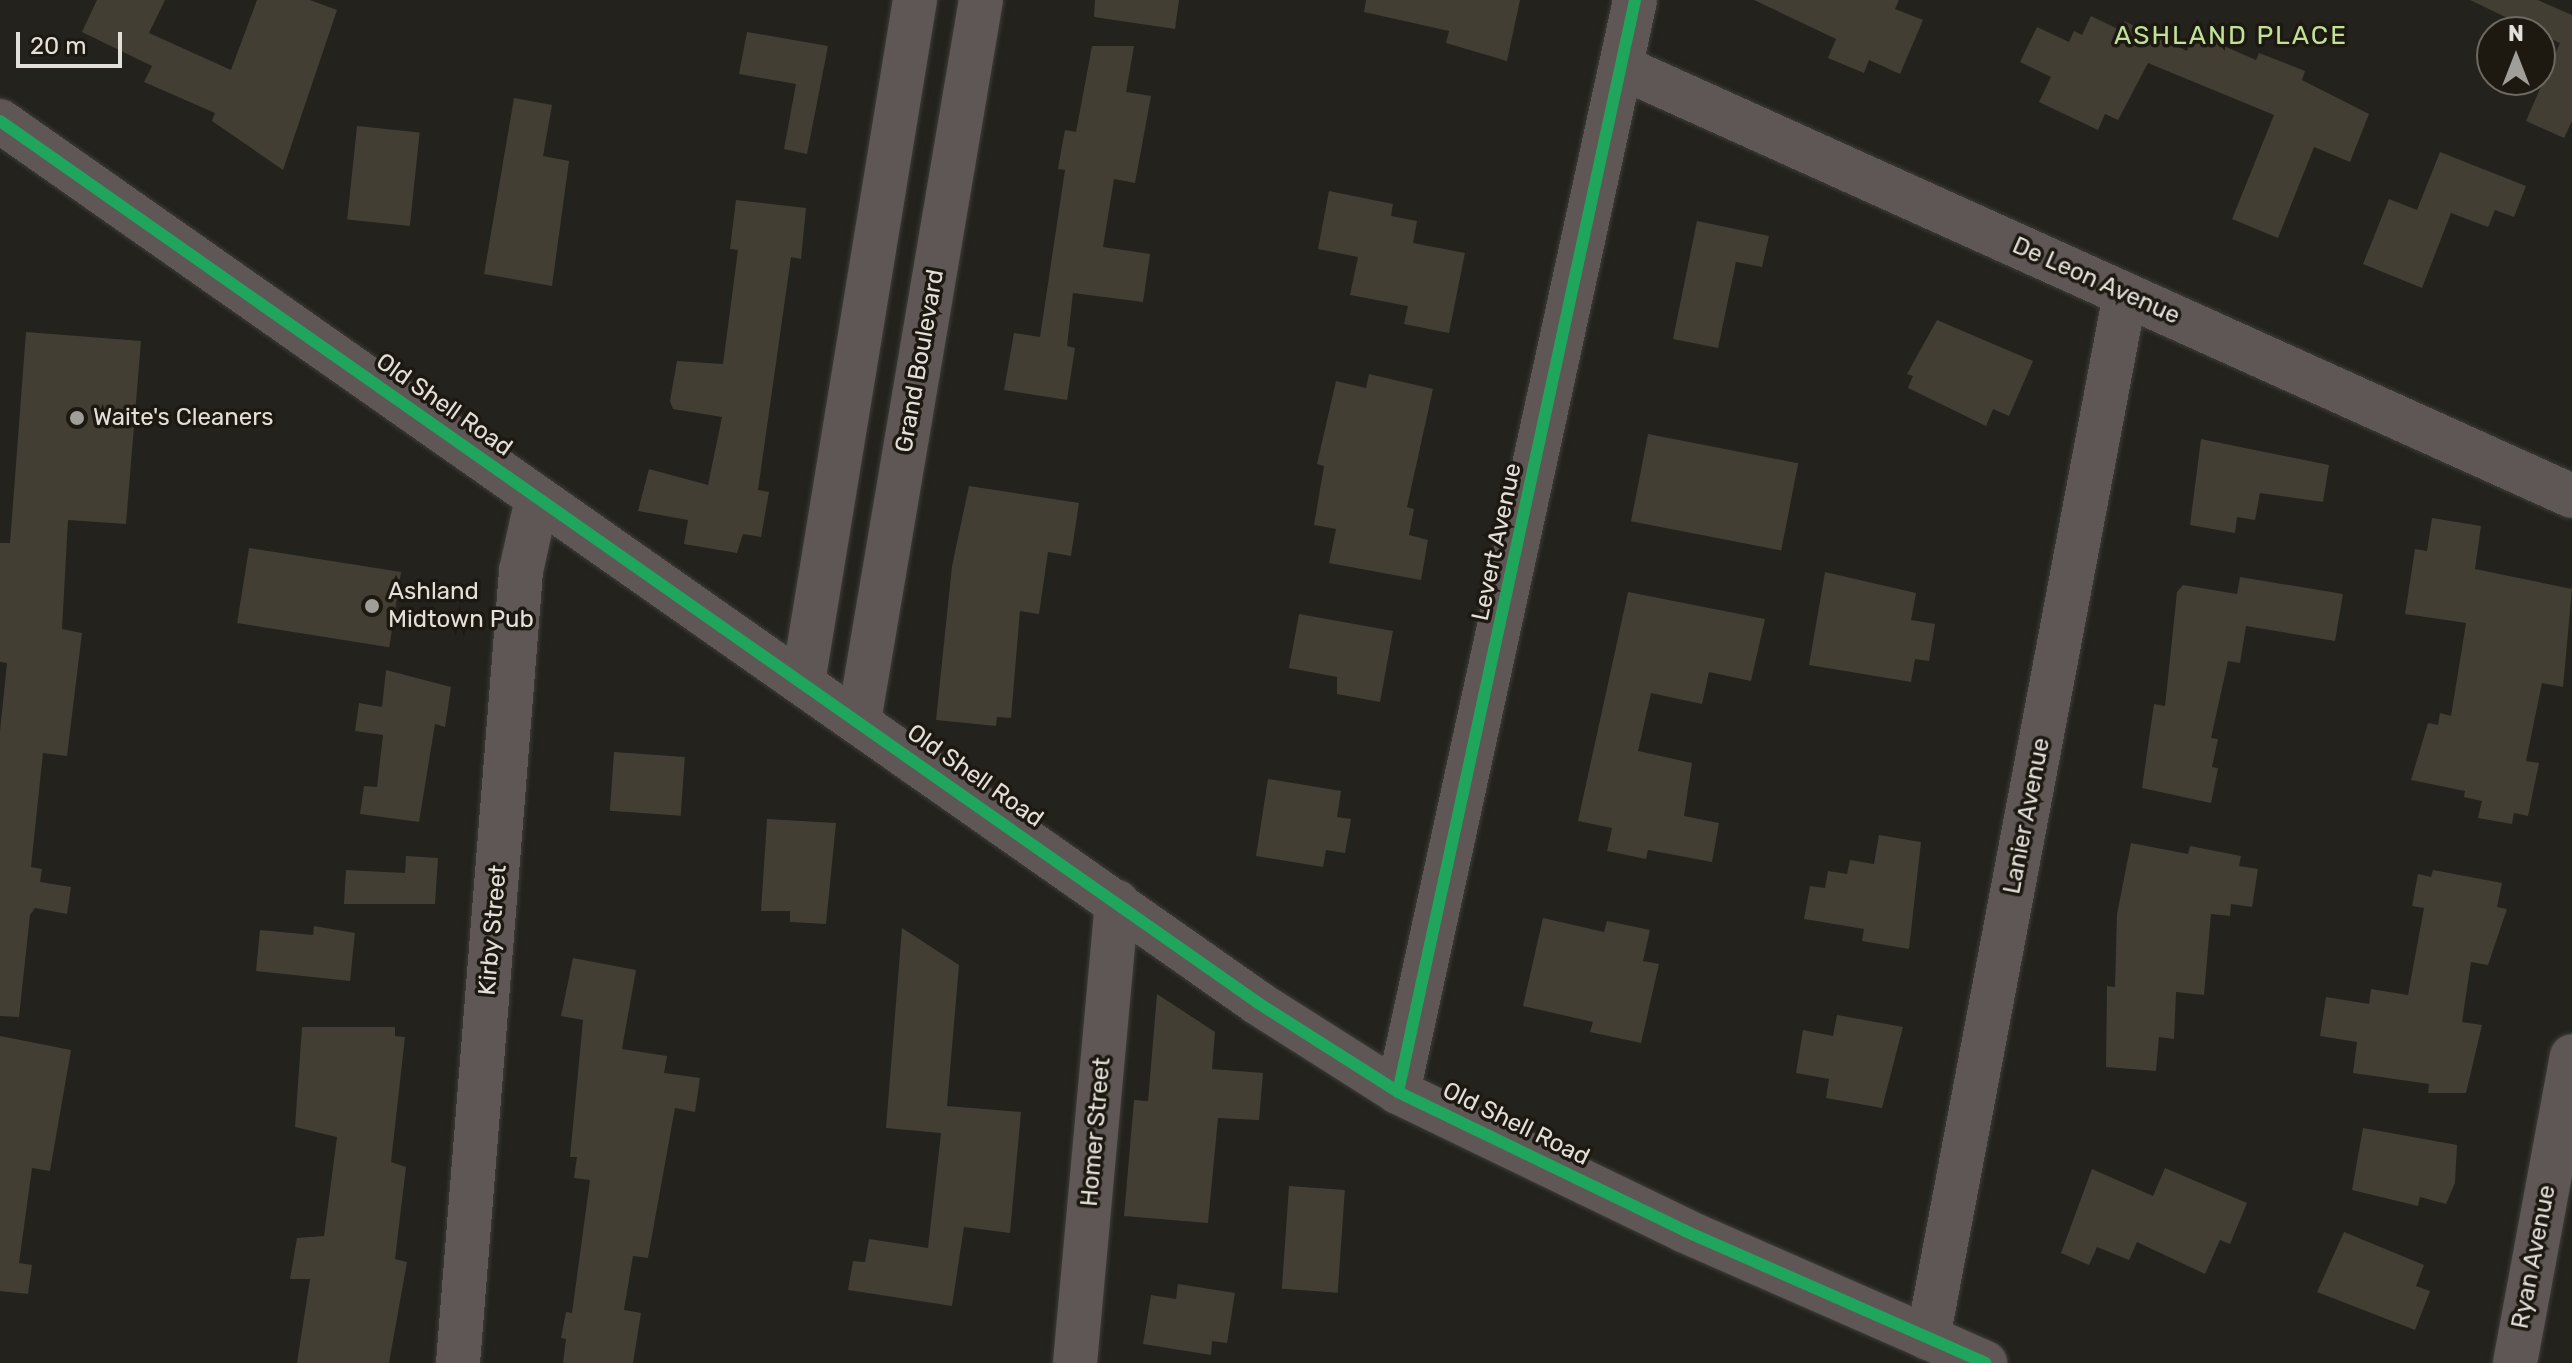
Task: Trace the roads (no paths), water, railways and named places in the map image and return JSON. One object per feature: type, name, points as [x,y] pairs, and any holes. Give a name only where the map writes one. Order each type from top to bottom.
[{"type":"street","points":[[803,683],[915,0]]},
{"type":"street","name":"Grand Boulevard","points":[[859,721],[981,0]]},
{"type":"street","name":"Levert Avenue","points":[[1398,1092],[1635,0]]},
{"type":"street","name":"De Leon Avenue","points":[[1621,67],[2572,496]]},
{"type":"street","name":"Old Shell Road","points":[[0,121],[1117,902],[1398,1092],[1685,1231],[1985,1363]]},
{"type":"street","name":"Lanier Avenue","points":[[1928,1338],[2125,294]]},
{"type":"street","name":"Kirby Street","points":[[458,1363],[521,571],[537,499]]},
{"type":"street","name":"Homer Street","points":[[1075,1363],[1117,902]]},
{"type":"street","name":"Ryan Avenue","points":[[2515,1363],[2572,1056]]},
{"type":"place","name":"Waite's Cleaners","points":[[77,418]]},
{"type":"place","name":"Ashland Midtown Pub","points":[[372,606]]},
{"type":"district","name":"ASHLAND PLACE","points":[[2231,36]]}]
